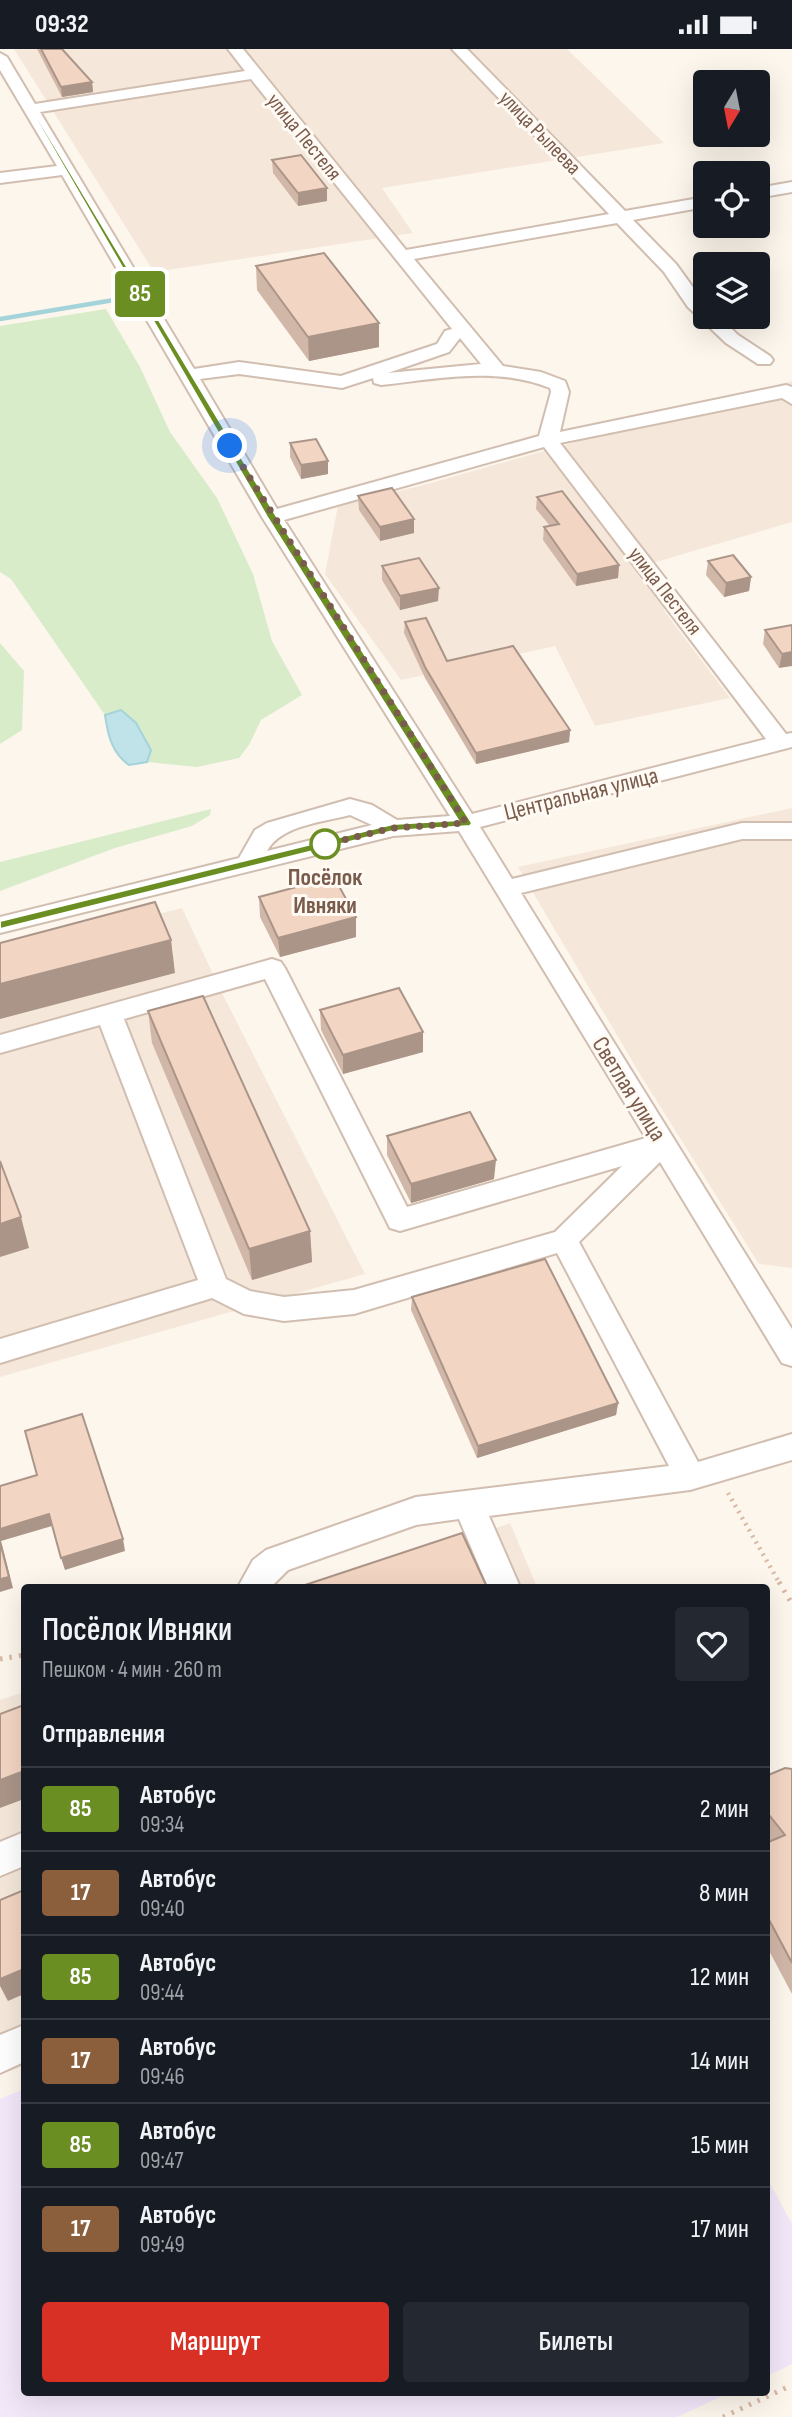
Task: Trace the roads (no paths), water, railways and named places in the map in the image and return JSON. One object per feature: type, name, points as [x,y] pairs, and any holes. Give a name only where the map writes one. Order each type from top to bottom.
[{"type":"street","name":"улица Пестеля","points":[[234,49],[497,371]]},
{"type":"street","name":"улица Рылеева","points":[[459,49],[670,268],[693,302]]},
{"type":"street","name":"Светлая улица","points":[[3,67],[32,109],[272,517],[466,823],[662,1144],[787,1339]]},
{"type":"street","points":[[32,109],[254,74]]},
{"type":"street","points":[[0,179],[67,170]]},
{"type":"street","points":[[770,191],[792,187]]},
{"type":"street","points":[[401,256],[693,204]]},
{"type":"street","name":"улица Рылеева","points":[[722,329],[764,360]]},
{"type":"street","points":[[188,375],[239,368],[342,382],[443,348],[450,342],[451,335],[463,331]]},
{"type":"street","points":[[366,376],[389,379],[474,369],[541,378],[558,385],[560,392],[548,440]]},
{"type":"street","points":[[272,517],[548,440],[786,391],[792,398]]},
{"type":"street","name":"улица Пестеля","points":[[548,440],[787,741]]},
{"type":"street","name":"Центральная улица","points":[[0,925],[393,828],[466,823],[787,741]]},
{"type":"street","points":[[505,889],[742,831],[792,831]]},
{"type":"street","points":[[0,1044],[272,968],[400,1220],[662,1144]]},
{"type":"street","points":[[109,1013],[215,1286],[244,1302],[284,1309],[354,1302],[564,1240],[662,1144]]},
{"type":"street","points":[[564,1240],[703,1474]]},
{"type":"street","points":[[0,1350],[215,1286]]},
{"type":"street","points":[[256,1584],[264,1570],[277,1560],[416,1511],[703,1474],[792,1447]]},
{"type":"street","points":[[468,1504],[503,1584]]},
{"type":"street","points":[[0,1859],[21,1850]]},
{"type":"street","points":[[0,2054],[21,2045]]},
{"type":"water","points":[[121,710],[136,723],[151,750],[147,762],[129,765],[109,737],[105,715]]},
{"type":"waterway","points":[[0,319],[120,299]]},
{"type":"place","name":"Посёлок Ивняки","points":[[325,844]]}]
